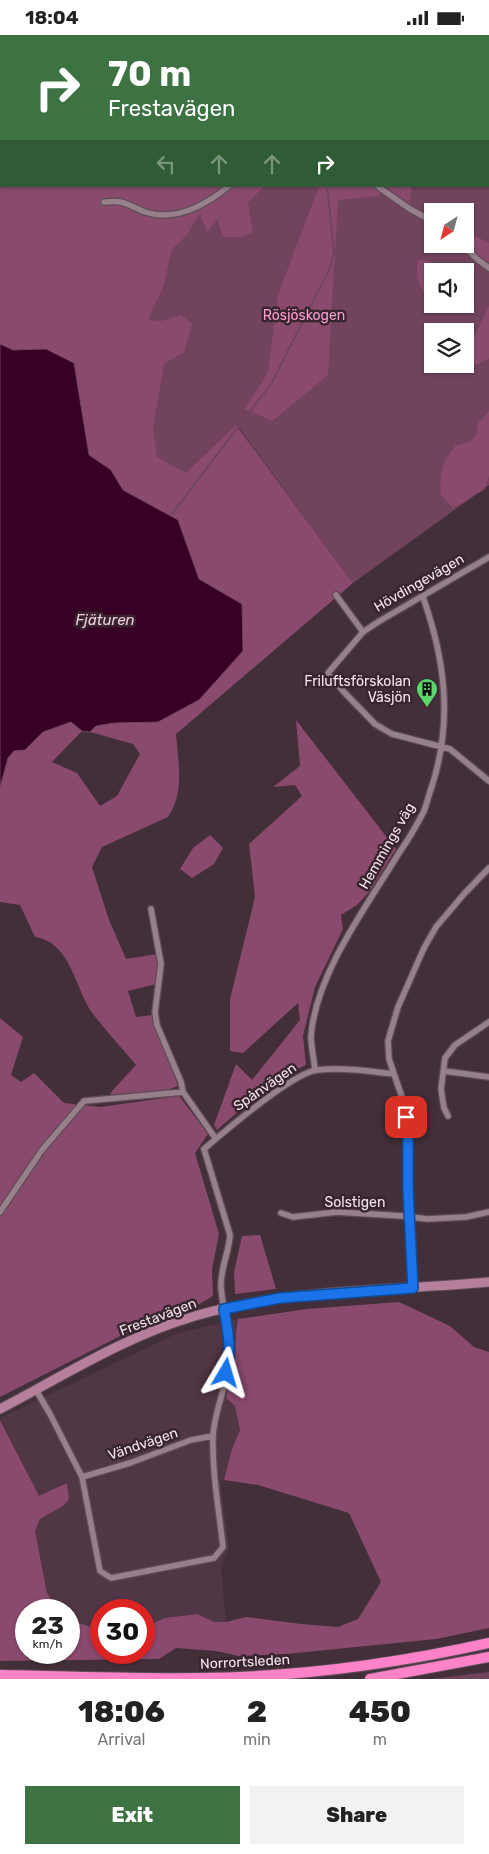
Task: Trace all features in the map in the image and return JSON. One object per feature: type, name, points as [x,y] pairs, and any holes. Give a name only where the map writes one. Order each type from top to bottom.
[{"type":"highway","name":"Norrortsleden","points":[[0,1675],[201,1678],[297,1673],[450,1652],[489,1643]]},
{"type":"highway","points":[[370,1679],[489,1657]]},
{"type":"street","points":[[104,202],[120,201],[145,212],[162,215],[178,214],[198,207],[229,187]]},
{"type":"street","points":[[378,187],[424,217]]},
{"type":"street","points":[[471,253],[489,268]]},
{"type":"street","name":"Hövdingevägen","points":[[442,747],[392,734],[375,724],[328,673],[363,632],[489,557]]},
{"type":"street","points":[[336,595],[363,632]]},
{"type":"street","name":"Hemmings väg","points":[[315,1070],[311,1036],[320,992],[340,950],[424,811],[437,771],[442,747],[445,709],[444,677],[433,627],[423,597]]},
{"type":"street","points":[[442,747],[450,749],[489,781]]},
{"type":"street","points":[[413,1288],[408,1131],[404,1103],[389,1059],[388,1041],[398,1007],[424,948],[444,916],[489,868]]},
{"type":"street","points":[[36,1390],[82,1477],[100,1571],[112,1578],[214,1559],[223,1547],[215,1487],[213,1436],[217,1409],[229,1362],[230,1340],[221,1286],[222,1269],[229,1246],[230,1235],[204,1149],[216,1139],[183,1092],[181,1082],[157,1025],[155,1012],[162,964],[151,909]]},
{"type":"street","points":[[448,1116],[444,1108],[441,1089],[445,1058],[455,1045],[489,1022]]},
{"type":"street","name":"Spånvägen","points":[[216,1139],[297,1077],[315,1070],[393,1074]]},
{"type":"street","points":[[444,1071],[489,1077]]},
{"type":"street","points":[[0,1212],[42,1150],[84,1101],[183,1092]]},
{"type":"street","name":"Solstigen","points":[[281,1213],[293,1217],[337,1213],[427,1219],[466,1217],[489,1212]]},
{"type":"street","name":"Frestavägen","points":[[0,1409],[134,1339],[194,1316],[280,1298],[489,1282]]},
{"type":"street","name":"Vändvägen","points":[[82,1477],[130,1463],[191,1440],[213,1436]]},
{"type":"shaded area","points":[[238,1319],[235,1359],[226,1398],[235,1406],[240,1430],[232,1449],[224,1480],[220,1481],[229,1548],[221,1567],[226,1622],[214,1622],[197,1614],[165,1618],[155,1622],[155,1599],[90,1599],[90,1627],[80,1623],[80,1599],[51,1599],[47,1593],[35,1531],[40,1519],[63,1506],[67,1484],[39,1497],[0,1418],[178,1333]]},
{"type":"green space","name":"Rösjöskogen","points":[[0,187],[489,187],[489,485],[353,583],[239,428],[184,516],[0,234]]},
{"type":"green space","points":[[0,187],[263,187],[248,203],[253,232],[241,237],[222,237],[218,219],[207,232],[200,214],[186,236],[172,249],[163,288],[148,320],[161,321],[181,315],[192,324],[184,352],[164,364],[153,428],[157,457],[186,473],[236,425],[353,583],[176,734],[179,787],[177,798],[168,817],[102,847],[92,867],[109,920],[126,959],[157,954],[158,971],[156,984],[128,991],[136,1017],[152,1015],[178,1086],[167,1090],[110,1095],[136,1065],[93,1014],[71,968],[57,948],[47,941],[35,937],[20,905],[0,902],[0,787],[8,758],[14,750],[25,750],[43,732],[71,722],[82,731],[52,762],[77,773],[100,806],[117,796],[140,754],[133,744],[90,732],[96,726],[114,723],[158,722],[242,604],[199,579],[178,520],[123,490],[111,470],[89,455],[74,363],[46,349],[13,350],[0,344]]},
{"type":"green space","name":"Rösjöskogen","points":[[319,187],[382,187],[379,196],[338,200],[328,375],[272,421],[245,409],[268,372],[278,295]]},
{"type":"green space","points":[[385,187],[412,187],[409,203]]},
{"type":"green space","points":[[474,236],[489,243],[489,264],[475,254]]},
{"type":"green space","points":[[418,260],[434,263],[424,263],[424,293],[417,277]]},
{"type":"green space","points":[[489,306],[489,358],[477,365],[474,364],[474,337]]},
{"type":"green space","points":[[489,411],[489,475],[485,489],[453,508],[441,495],[441,475],[444,463],[455,446],[470,442],[476,435],[478,423]]},
{"type":"green space","points":[[296,720],[396,849],[369,892],[357,905],[341,915],[343,929],[315,987],[303,1036],[306,1065],[274,1080],[217,1130],[214,1125],[236,1064],[252,1080],[300,1020],[298,1003],[243,1053],[230,1051],[230,999],[255,897],[249,844],[302,796],[295,785],[273,787],[300,766]]},
{"type":"green space","points":[[210,835],[223,848],[214,864],[192,878],[180,869],[193,848]]},
{"type":"green space","points":[[0,1018],[23,1037],[11,1075],[21,1082],[34,1073],[64,1103],[100,1107],[179,1096],[208,1134],[195,1153],[219,1234],[212,1269],[213,1296],[196,1306],[128,1332],[0,1397]]},
{"type":"green space","points":[[260,1235],[276,1289],[235,1294],[234,1272],[242,1236]]},
{"type":"green space","points":[[399,1302],[450,1326],[474,1347],[489,1352],[489,1628],[436,1639],[286,1654],[239,1656],[216,1651],[176,1648],[159,1659],[155,1659],[155,1622],[165,1618],[197,1614],[214,1622],[226,1622],[246,1617],[338,1627],[358,1619],[381,1582],[349,1513],[258,1485],[224,1480],[232,1449],[240,1430],[235,1406],[226,1398],[235,1359],[238,1319],[307,1309]]},
{"type":"green space","points":[[0,1420],[39,1496],[67,1483],[69,1499],[63,1506],[40,1519],[35,1531],[47,1593],[51,1599],[15,1599],[15,1661],[0,1661]]},
{"type":"green space","points":[[80,1623],[90,1627],[90,1660],[80,1660]]},
{"type":"green space","points":[[489,1672],[489,1679],[431,1679]]},
{"type":"water","name":"Fjäturen","points":[[0,344],[13,350],[46,349],[74,363],[89,455],[111,470],[123,490],[178,520],[199,579],[242,604],[243,651],[199,700],[158,722],[114,723],[96,726],[90,732],[82,731],[71,722],[43,732],[25,750],[14,751],[8,758],[0,787]]},
{"type":"waterway","points":[[171,515],[271,384],[330,268],[334,252],[327,187]]},
{"type":"waterway","points":[[472,187],[479,200],[489,212]]},
{"type":"place","name":"Friluftsförskolan Väsjön","points":[[427,708]]},
{"type":"route","points":[[226,1373],[229,1362],[230,1340],[224,1309],[280,1298],[413,1288],[406,1117]]}]
